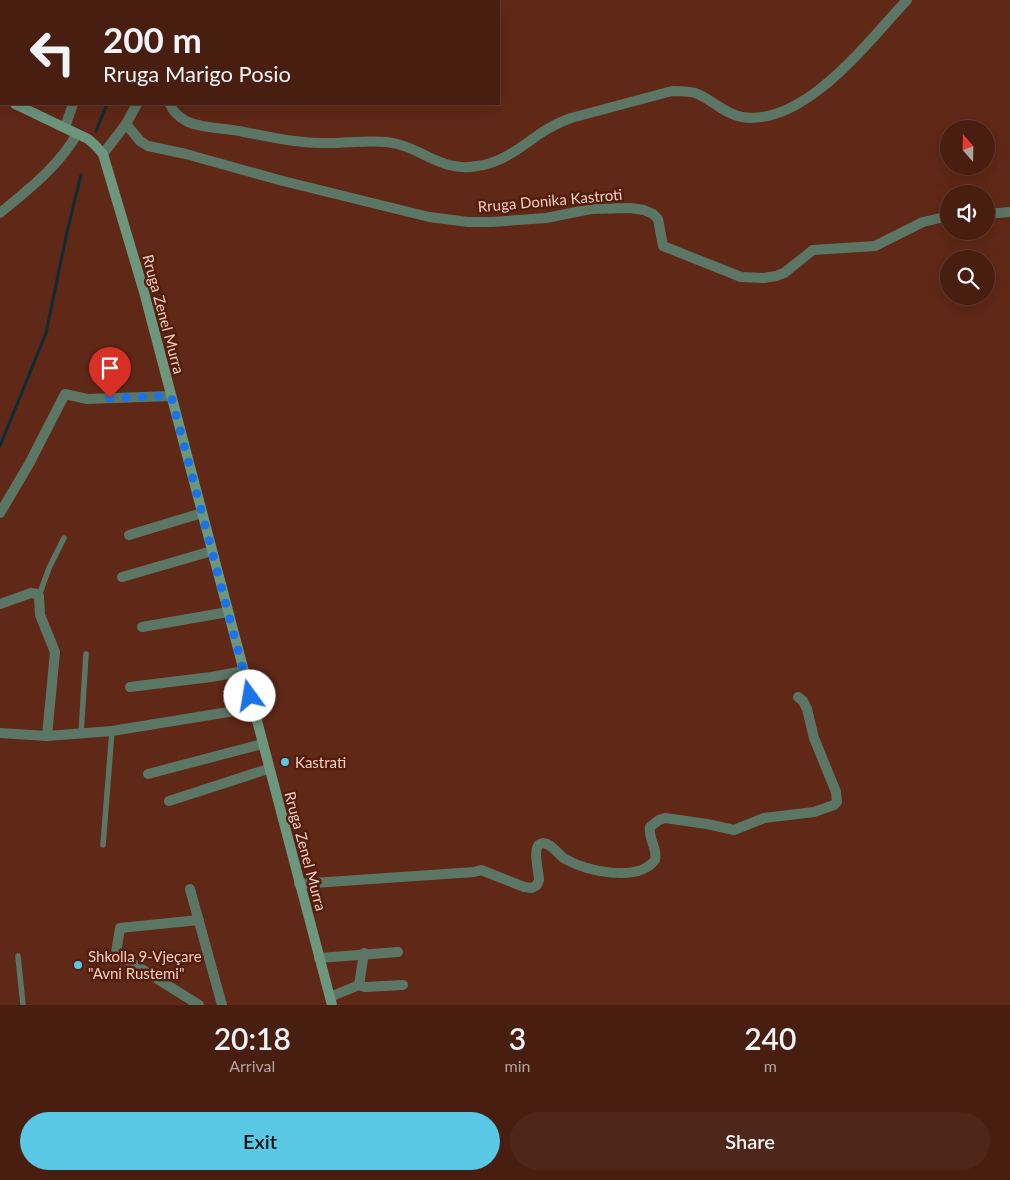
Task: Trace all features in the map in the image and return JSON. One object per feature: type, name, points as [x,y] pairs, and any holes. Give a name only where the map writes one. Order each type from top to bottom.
[{"type":"main road","points":[[17,105],[65,127],[96,145],[103,154]]},
{"type":"main road","name":"Rruga Zenel Murra","points":[[103,154],[144,292],[268,769],[331,1001]]},
{"type":"street","points":[[171,105],[179,116],[201,126],[300,142],[390,142],[451,167],[479,166],[508,156],[542,132],[571,118],[672,91],[686,91],[696,94],[729,113],[740,117],[753,118],[780,112],[809,98],[823,87],[843,69],[907,0]]},
{"type":"street","points":[[65,127],[73,105]]},
{"type":"street","points":[[103,154],[126,124],[136,105]]},
{"type":"street","name":"Rruga Donika Kastroti","points":[[126,124],[140,141],[148,146],[186,154],[278,180],[429,218],[468,222],[492,222],[546,218],[591,209],[630,208],[644,210],[653,214],[658,219],[663,246],[741,277],[776,276],[784,273],[813,250],[875,246],[923,222],[940,218]]},
{"type":"street","points":[[0,214],[50,171],[66,153],[77,134]]},
{"type":"street","points":[[995,213],[1010,212]]},
{"type":"street","points":[[0,513],[29,464],[65,394],[87,399],[171,396]]},
{"type":"street","points":[[129,535],[202,513]]},
{"type":"street","points":[[122,576],[212,551]]},
{"type":"street","points":[[0,604],[31,593],[39,596],[40,615],[55,652],[48,736]]},
{"type":"street","points":[[142,628],[228,612]]},
{"type":"street","points":[[130,687],[244,671]]},
{"type":"street","points":[[299,884],[481,870],[524,888],[532,888],[537,885],[539,880],[536,849],[539,844],[547,843],[559,855],[574,863],[609,873],[622,873],[648,866],[655,860],[656,852],[649,832],[650,827],[665,818],[734,830],[764,818],[800,814],[828,808],[837,802],[836,792],[814,738],[806,704],[798,697]]},
{"type":"street","points":[[0,733],[48,736],[112,732],[253,708]]},
{"type":"street","points":[[148,774],[262,744]]},
{"type":"street","points":[[169,801],[268,769]]},
{"type":"street","points":[[190,889],[222,1005]]},
{"type":"street","points":[[199,920],[120,928],[116,953],[199,1005]]},
{"type":"street","points":[[319,958],[398,952]]},
{"type":"street","points":[[359,985],[364,954]]},
{"type":"street","points":[[331,1001],[359,985],[365,987],[403,985]]},
{"type":"lane","points":[[39,596],[49,568],[64,538]]},
{"type":"lane","points":[[81,734],[86,654]]},
{"type":"lane","points":[[104,845],[112,732]]},
{"type":"lane","points":[[18,956],[23,1005]]},
{"type":"waterway","points":[[96,131],[107,105]]},
{"type":"waterway","points":[[0,446],[46,333],[81,175]]},
{"type":"place","name":"Kastrati","points":[[285,762]]},
{"type":"place","name":"Shkolla 9-Vjeçare \"Avni Rustemi\"","points":[[78,965]]},
{"type":"route","points":[[110,398],[171,396],[250,696]]}]
